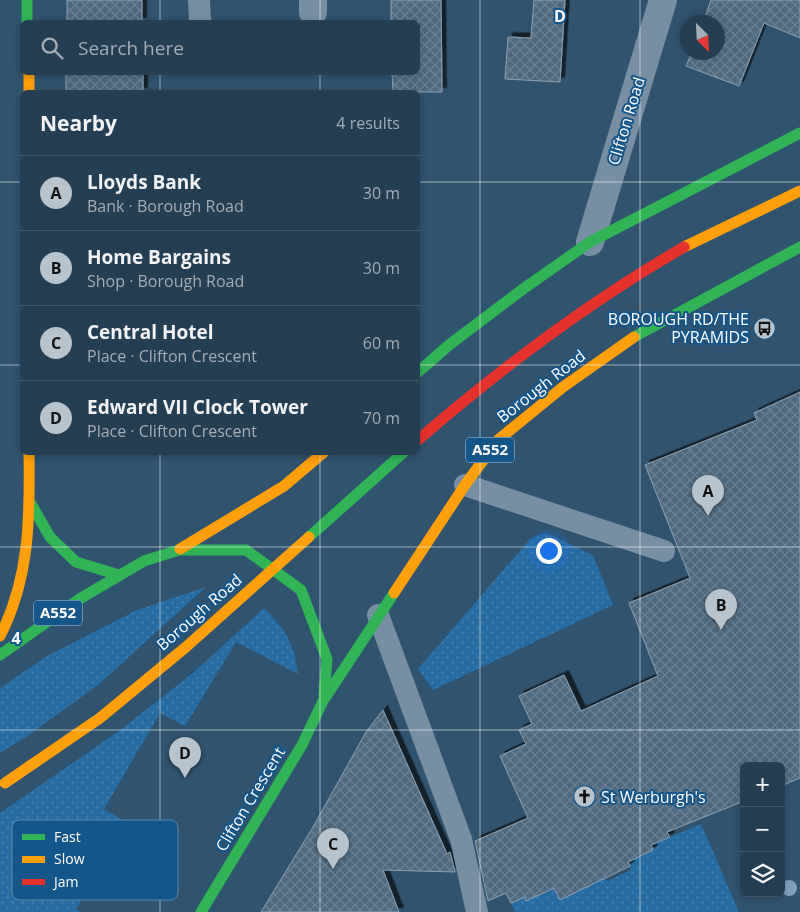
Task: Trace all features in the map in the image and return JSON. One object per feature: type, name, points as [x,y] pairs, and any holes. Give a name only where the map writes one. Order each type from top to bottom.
[{"type":"main road","points":[[27,0],[28,20]]},
{"type":"main road","points":[[29,75],[29,90]]},
{"type":"main road","points":[[420,370],[449,345],[523,289],[590,242],[800,133]]},
{"type":"main road","points":[[420,438],[464,399],[560,326],[676,252],[800,191]]},
{"type":"main road","name":"Borough Road","points":[[323,701],[465,485],[498,440],[563,386],[643,330],[800,247]]},
{"type":"main road","points":[[0,636],[15,606],[25,544],[30,502],[29,455]]},
{"type":"main road","name":"A552","points":[[0,655],[80,598],[144,561],[179,550],[284,486],[320,455]]},
{"type":"main road","name":"Borough Road","points":[[2,786],[100,718],[186,647],[401,455]]},
{"type":"main road","points":[[30,502],[50,537],[76,562],[119,575]]},
{"type":"main road","name":"A552","points":[[179,550],[246,550],[301,590],[315,621],[328,659],[323,701]]},
{"type":"main road","name":"Clifton Crescent","points":[[201,912],[302,745],[323,701]]},
{"type":"street","name":"Clifton Road","points":[[590,242],[663,0]]},
{"type":"lane","points":[[465,485],[664,551]]},
{"type":"lane","points":[[378,615],[461,839],[477,912]]},
{"type":"shaded area","points":[[546,533],[593,555],[613,605],[433,690],[418,669],[531,538]]},
{"type":"shaded area","points":[[206,587],[98,685],[26,737],[0,753],[0,688],[47,656],[137,610]]},
{"type":"shaded area","points":[[264,608],[288,638],[294,653],[298,674],[236,642],[185,726],[160,713],[104,809],[122,820],[12,820],[12,900],[82,900],[76,909],[80,912],[0,912],[0,813],[119,731],[193,673]]},
{"type":"shaded area","points":[[701,824],[739,912],[515,912],[511,903],[525,897],[526,900],[554,888],[560,900],[583,889],[580,881],[602,871],[607,881],[631,870],[628,862],[653,850],[651,845]]},
{"type":"building","points":[[67,0],[142,0],[142,20],[67,20]]},
{"type":"building","points":[[391,0],[441,0],[442,92],[393,90],[392,75],[420,75],[420,20],[391,20]]},
{"type":"building","points":[[534,0],[565,0],[560,82],[505,79],[508,37],[531,38]]},
{"type":"building","points":[[711,0],[800,0],[800,38],[764,23],[739,86],[686,66],[689,60],[725,60],[725,15],[706,15]]},
{"type":"building","points":[[66,75],[143,75],[143,90],[66,90]]},
{"type":"building","points":[[800,392],[800,778],[785,784],[785,762],[740,762],[740,803],[667,832],[670,837],[651,845],[653,850],[628,862],[630,866],[560,900],[554,888],[526,901],[525,897],[511,903],[506,893],[488,901],[475,841],[528,818],[500,756],[526,744],[519,730],[532,724],[519,696],[564,675],[581,711],[658,676],[629,603],[690,578],[645,465],[757,420],[754,413]]},
{"type":"building","points":[[383,710],[447,854],[450,852],[455,872],[383,870],[399,912],[261,912],[313,827],[366,732]]},
{"type":"traffic: fast","points":[[27,0],[27,20]]},
{"type":"traffic: fast","points":[[420,370],[449,345],[523,289],[590,242],[800,133]]},
{"type":"traffic: fast","points":[[634,337],[800,247]]},
{"type":"traffic: fast","points":[[309,537],[401,455]]},
{"type":"traffic: fast","points":[[30,502],[50,537],[76,562],[119,575]]},
{"type":"traffic: fast","points":[[0,655],[81,598],[144,561],[179,550],[246,550],[301,590],[327,659],[324,695]]},
{"type":"traffic: fast","points":[[201,912],[302,745],[323,701],[394,593]]},
{"type":"traffic: slow","points":[[29,75],[29,90]]},
{"type":"traffic: slow","points":[[684,247],[800,191]]},
{"type":"traffic: slow","points":[[394,593],[465,485],[498,440],[563,387],[634,337]]},
{"type":"traffic: slow","points":[[0,636],[10,614],[23,569],[28,523],[29,455]]},
{"type":"traffic: slow","points":[[180,549],[284,486],[320,455]]},
{"type":"traffic: slow","points":[[5,783],[100,718],[186,647],[309,537]]},
{"type":"traffic: jam","points":[[420,438],[481,387],[546,337],[614,290],[684,247]]},
{"type":"place","name":"BOROUGH RD/THE PYRAMIDS","points":[[765,328]]},
{"type":"place","name":"Lloyds Bank","points":[[708,516]]},
{"type":"place","name":"Home Bargains","points":[[721,630]]},
{"type":"place","name":"Edward VII Clock Tower","points":[[185,778]]},
{"type":"place","name":"St Werburgh's","points":[[585,797]]},
{"type":"place","name":"Central Hotel","points":[[333,869]]}]
